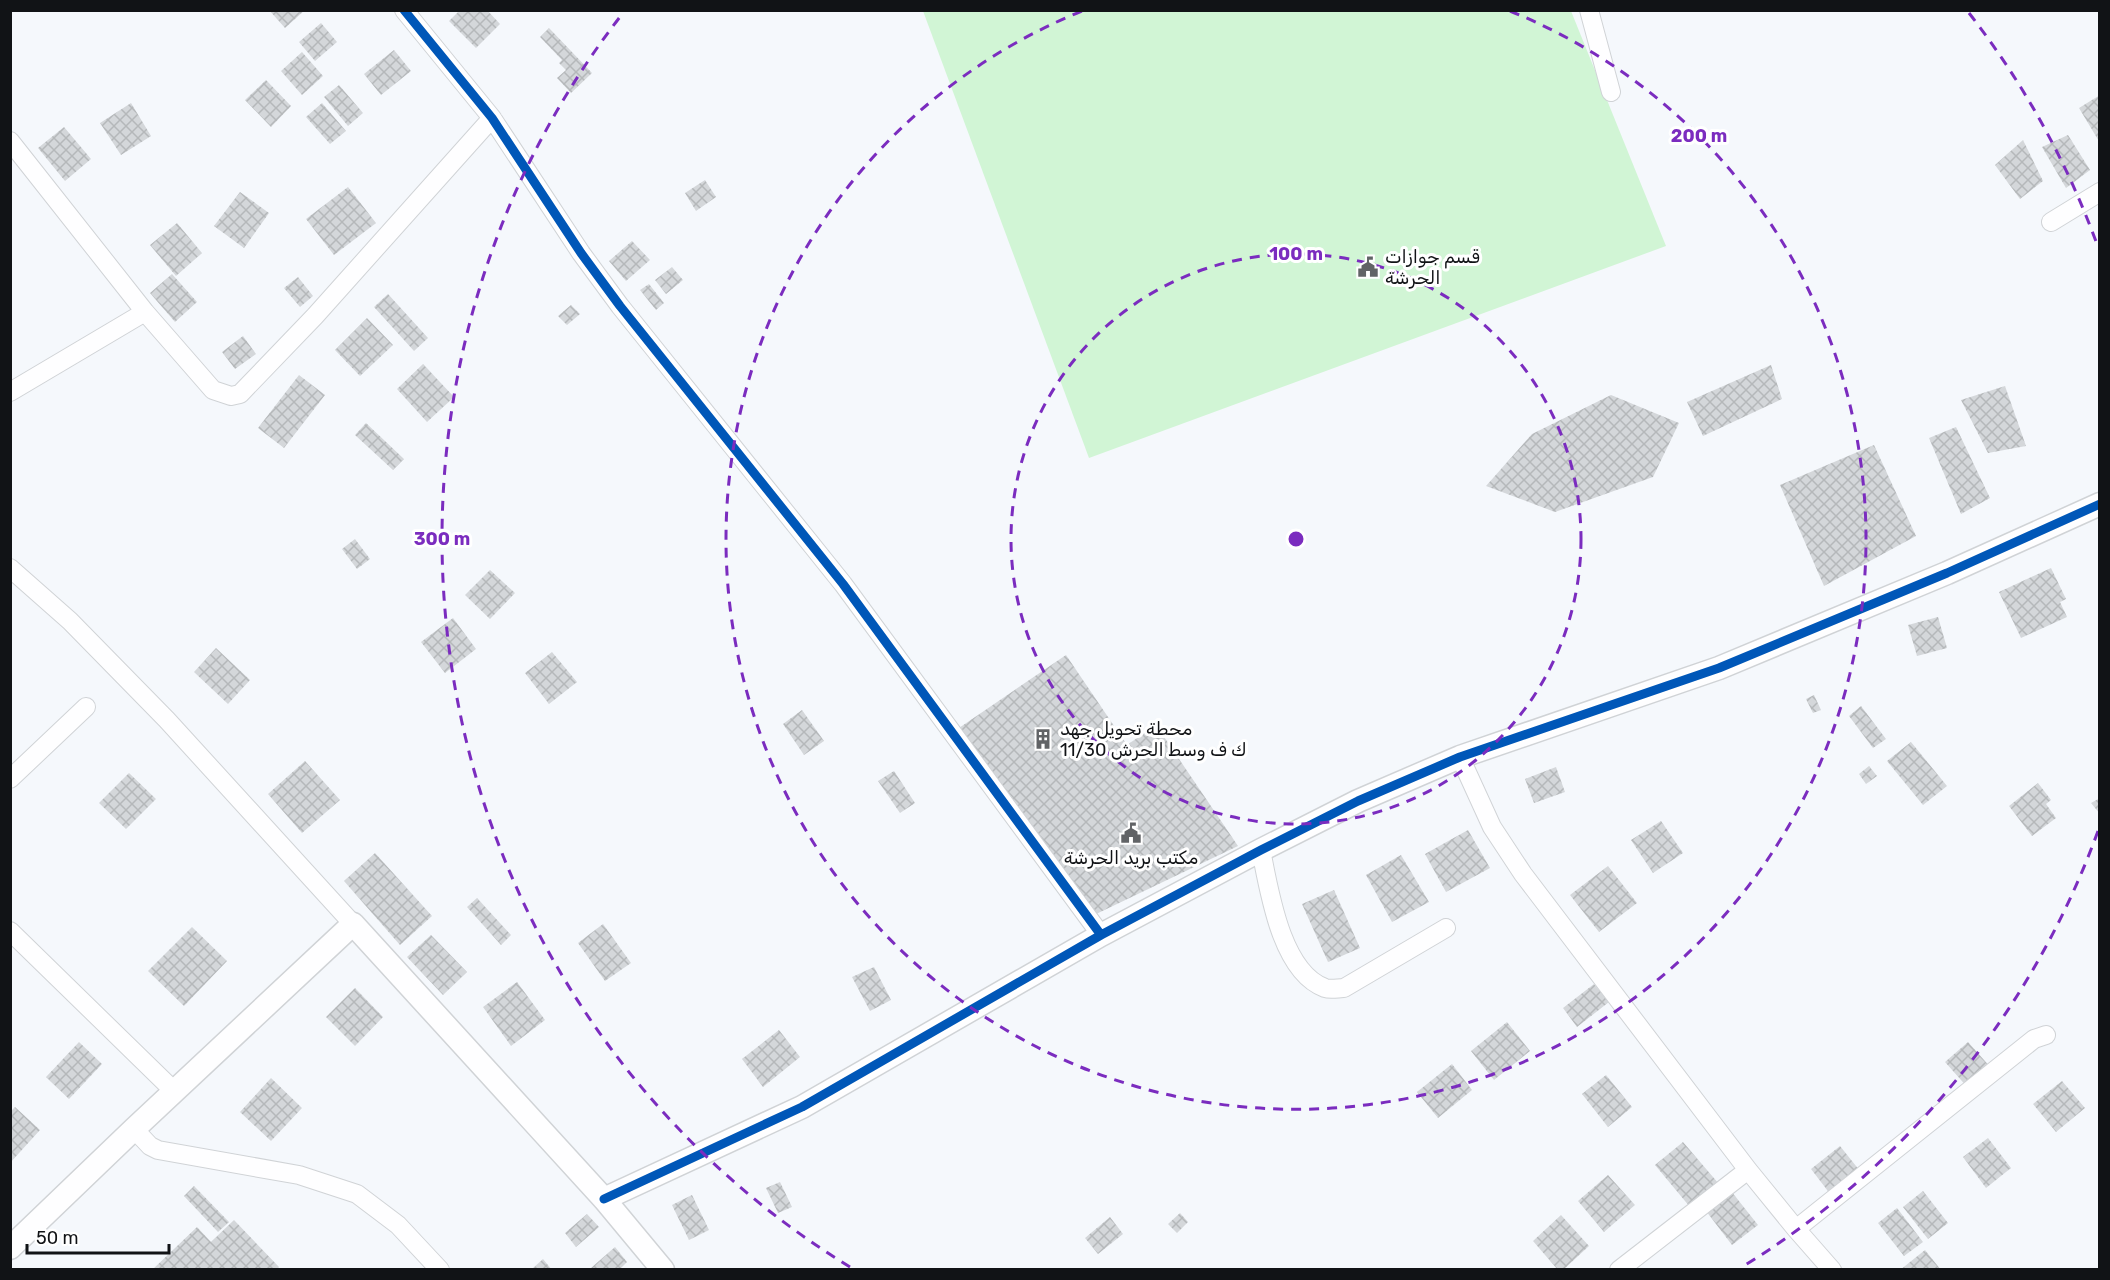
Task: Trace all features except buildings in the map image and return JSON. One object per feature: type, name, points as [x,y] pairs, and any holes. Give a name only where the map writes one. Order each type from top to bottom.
[{"type":"street","points":[[404,10],[492,118],[587,262],[843,585],[1101,935]]},
{"type":"street","points":[[1589,10],[1611,92]]},
{"type":"street","points":[[10,141],[145,312],[213,390],[231,396],[240,394],[315,316],[492,118]]},
{"type":"street","points":[[2051,222],[2100,192]]},
{"type":"street","points":[[10,392],[145,312]]},
{"type":"street","points":[[604,1199],[802,1107],[1101,935],[1358,801],[1460,757],[1719,668],[1947,573],[2100,504]]},
{"type":"street","points":[[10,568],[70,621],[167,720],[604,1199],[663,1269]]},
{"type":"street","points":[[10,779],[86,707]]},
{"type":"street","points":[[1460,757],[1492,827],[1523,874],[1748,1170],[1832,1269]]},
{"type":"street","points":[[1261,850],[1272,901],[1287,947],[1299,968],[1312,981],[1327,989],[1344,988],[1446,928]]},
{"type":"street","points":[[10,1248],[353,924]]},
{"type":"street","points":[[10,931],[174,1091]]},
{"type":"street","points":[[1796,1229],[2034,1040],[2046,1035]]},
{"type":"street","points":[[134,1129],[150,1146],[158,1150],[299,1175],[357,1194],[398,1225],[441,1269]]},
{"type":"street","points":[[1619,1269],[1748,1170]]},
{"type":"green space","points":[[923,11],[1571,11],[1666,246],[1089,458]]},
{"type":"cycle path","points":[[404,10],[492,118],[581,253],[620,306],[843,584],[1101,935]]},
{"type":"cycle path","points":[[604,1199],[802,1107],[1101,935],[1358,801],[1460,757],[1719,668],[1947,573],[2100,504]]},
{"type":"place","name":"قسم جوازات الحرشة","points":[[1368,267]]},
{"type":"place","name":"محطة تحويل جهد 11/30 ك ف وسط الحرش","points":[[1043,739]]},
{"type":"place","name":"مكتب بريد الحرشة","points":[[1131,833]]}]
